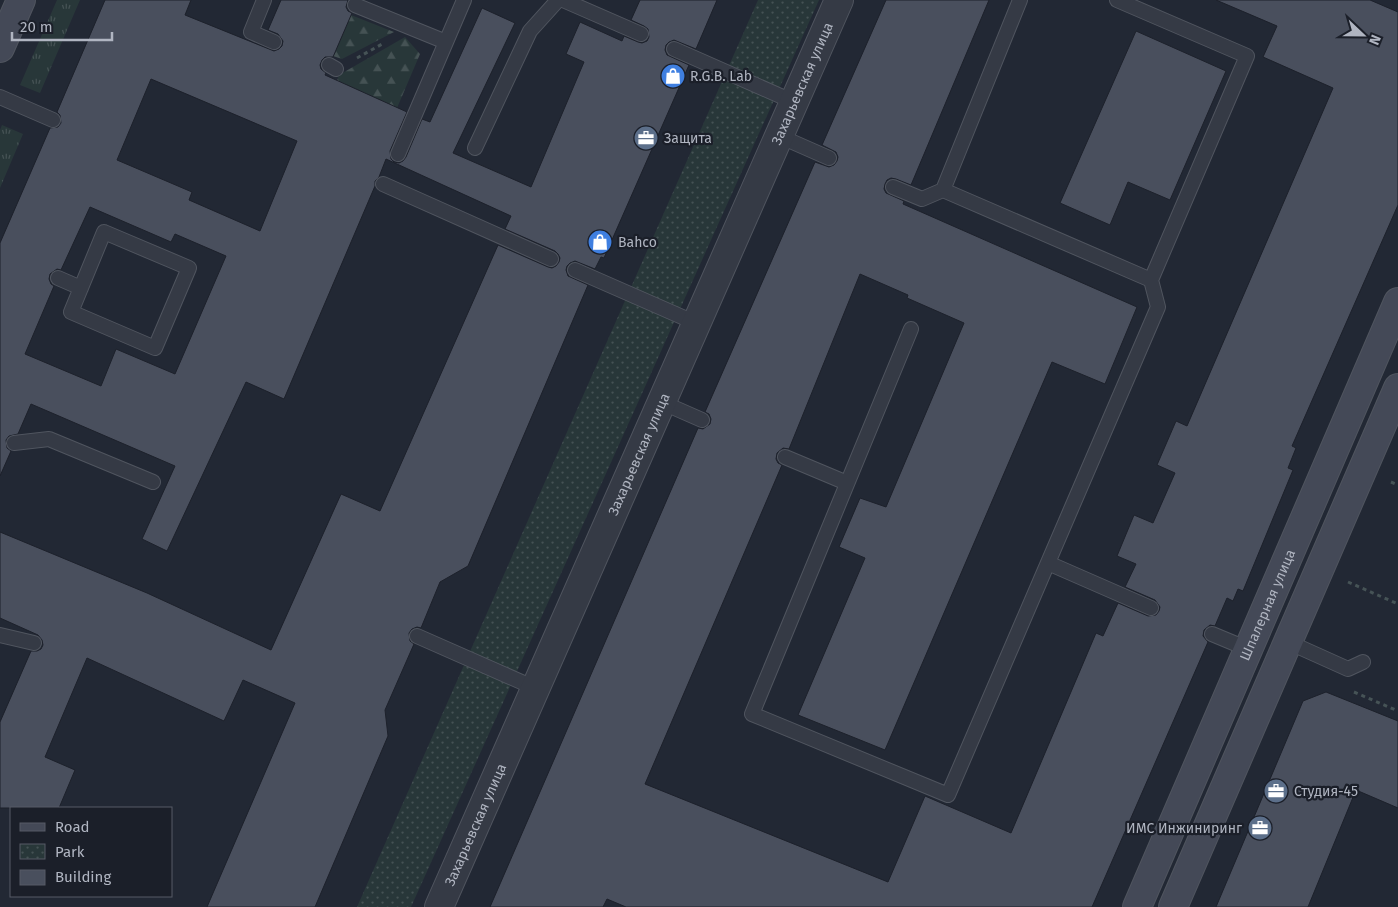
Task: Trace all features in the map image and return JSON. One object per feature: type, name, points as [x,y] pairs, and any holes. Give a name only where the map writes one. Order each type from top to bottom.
[{"type":"street","points":[[0,48],[21,0]]},
{"type":"street","name":"Захарьевская улица","points":[[439,907],[839,0]]},
{"type":"street","name":"Шпалерная улица","points":[[1137,907],[1398,302]]},
{"type":"street","points":[[1174,907],[1398,388]]},
{"type":"lane","points":[[264,0],[251,32],[274,42]]},
{"type":"lane","points":[[398,154],[464,0]]},
{"type":"lane","points":[[476,148],[530,31],[558,0]]},
{"type":"lane","points":[[564,0],[642,34]]},
{"type":"lane","points":[[893,187],[922,199],[943,190],[1020,0]]},
{"type":"lane","points":[[911,329],[752,714],[948,796],[1158,307],[1151,280],[1247,56],[1117,0]]},
{"type":"lane","points":[[355,5],[446,42]]},
{"type":"lane","points":[[674,49],[794,102]]},
{"type":"lane","points":[[0,97],[53,120]]},
{"type":"lane","points":[[779,136],[828,158]]},
{"type":"lane","points":[[383,184],[551,259]]},
{"type":"lane","points":[[943,190],[1151,280]]},
{"type":"lane","points":[[104,232],[189,268],[155,348],[71,312],[81,288],[104,232]]},
{"type":"lane","points":[[575,270],[696,323]]},
{"type":"lane","points":[[58,278],[81,288]]},
{"type":"lane","points":[[661,402],[702,420]]},
{"type":"lane","points":[[14,444],[49,439],[153,482]]},
{"type":"lane","points":[[786,457],[847,483]]},
{"type":"lane","points":[[1048,563],[1151,608]]},
{"type":"lane","points":[[1212,634],[1248,649]]},
{"type":"lane","points":[[0,635],[34,643]]},
{"type":"lane","points":[[418,636],[535,688]]},
{"type":"lane","points":[[1288,642],[1348,669],[1363,662]]},
{"type":"path","points":[[333,67],[411,28]]},
{"type":"path","points":[[1348,581],[1398,604]]},
{"type":"green space","points":[[57,0],[80,0],[40,93],[20,85]]},
{"type":"green space","points":[[758,0],[819,0],[411,907],[357,907]]},
{"type":"green space","points":[[351,15],[394,32],[342,59],[333,56]]},
{"type":"green space","points":[[405,37],[420,54],[397,108],[337,81],[339,75]]},
{"type":"green space","points":[[2,125],[23,134],[0,188],[0,130]]},
{"type":"building","points":[[105,0],[191,0],[185,15],[274,51],[282,46],[283,41],[278,34],[268,30],[281,0],[348,0],[346,7],[352,13],[333,57],[325,57],[322,60],[321,69],[326,73],[325,75],[407,112],[390,151],[391,159],[399,163],[406,157],[422,119],[430,122],[482,8],[515,23],[453,153],[531,187],[584,62],[566,54],[580,22],[622,41],[624,36],[642,43],[647,41],[649,37],[648,29],[631,20],[640,0],[717,0],[696,49],[674,40],[666,45],[667,55],[689,65],[604,258],[601,257],[595,269],[575,261],[567,266],[568,276],[588,285],[468,566],[440,582],[421,628],[412,629],[409,633],[410,641],[414,644],[385,710],[388,736],[315,907],[207,907],[295,703],[243,680],[224,721],[87,658],[45,757],[75,770],[59,807],[0,808],[0,722],[31,651],[41,649],[43,645],[38,635],[0,618],[0,532],[147,593],[271,650],[341,494],[380,511],[498,245],[552,268],[556,266],[560,258],[555,251],[505,229],[511,216],[386,159],[379,177],[375,181],[375,186],[284,399],[246,382],[167,551],[142,539],[175,466],[31,404],[18,434],[9,436],[6,440],[7,448],[11,451],[0,476],[0,243],[50,128],[58,127],[61,123],[60,115],[57,112]],"holes":[[[151,79],[297,141],[260,231],[189,200],[192,192],[117,160]],[[90,207],[171,242],[175,234],[226,256],[175,374],[116,349],[101,386],[25,354],[54,286],[49,279],[50,274],[57,269],[61,270]]]},
{"type":"building","points":[[886,0],[989,0],[911,185],[891,178],[885,184],[884,189],[886,193],[904,201],[903,204],[1137,307],[1105,384],[1052,362],[885,750],[798,715],[865,558],[839,547],[860,498],[886,507],[964,323],[907,298],[908,295],[860,274],[789,449],[783,448],[777,453],[776,459],[782,465],[645,784],[888,882],[925,796],[1011,833],[1096,633],[1103,636],[1118,603],[1148,616],[1156,615],[1159,611],[1160,607],[1155,600],[1125,587],[1136,564],[1117,556],[1134,515],[1153,523],[1175,473],[1157,465],[1176,421],[1187,426],[1333,88],[1263,57],[1277,26],[1216,0],[1370,0],[1398,12],[1398,205],[1292,446],[1296,448],[1288,468],[1293,470],[1243,591],[1238,589],[1233,601],[1227,598],[1215,626],[1210,625],[1204,630],[1203,636],[1208,642],[1092,907],[626,907],[607,899],[603,907],[490,907],[698,428],[703,429],[710,424],[709,414],[705,412],[815,162],[829,167],[837,161],[836,152],[822,145]]},
{"type":"building","points":[[1136,31],[1226,71],[1170,200],[1128,182],[1110,225],[1060,203]]},
{"type":"building","points":[[1326,692],[1398,721],[1398,808],[1356,790],[1308,907],[1216,907],[1303,701]]},
{"type":"place","name":"R.G.B. Lab","points":[[673,76]]},
{"type":"place","name":"Защита","points":[[646,138]]},
{"type":"place","name":"Bahco","points":[[600,242]]},
{"type":"place","name":"Студия-45","points":[[1276,791]]},
{"type":"place","name":"ИМС Инжиниринг","points":[[1260,828]]}]
